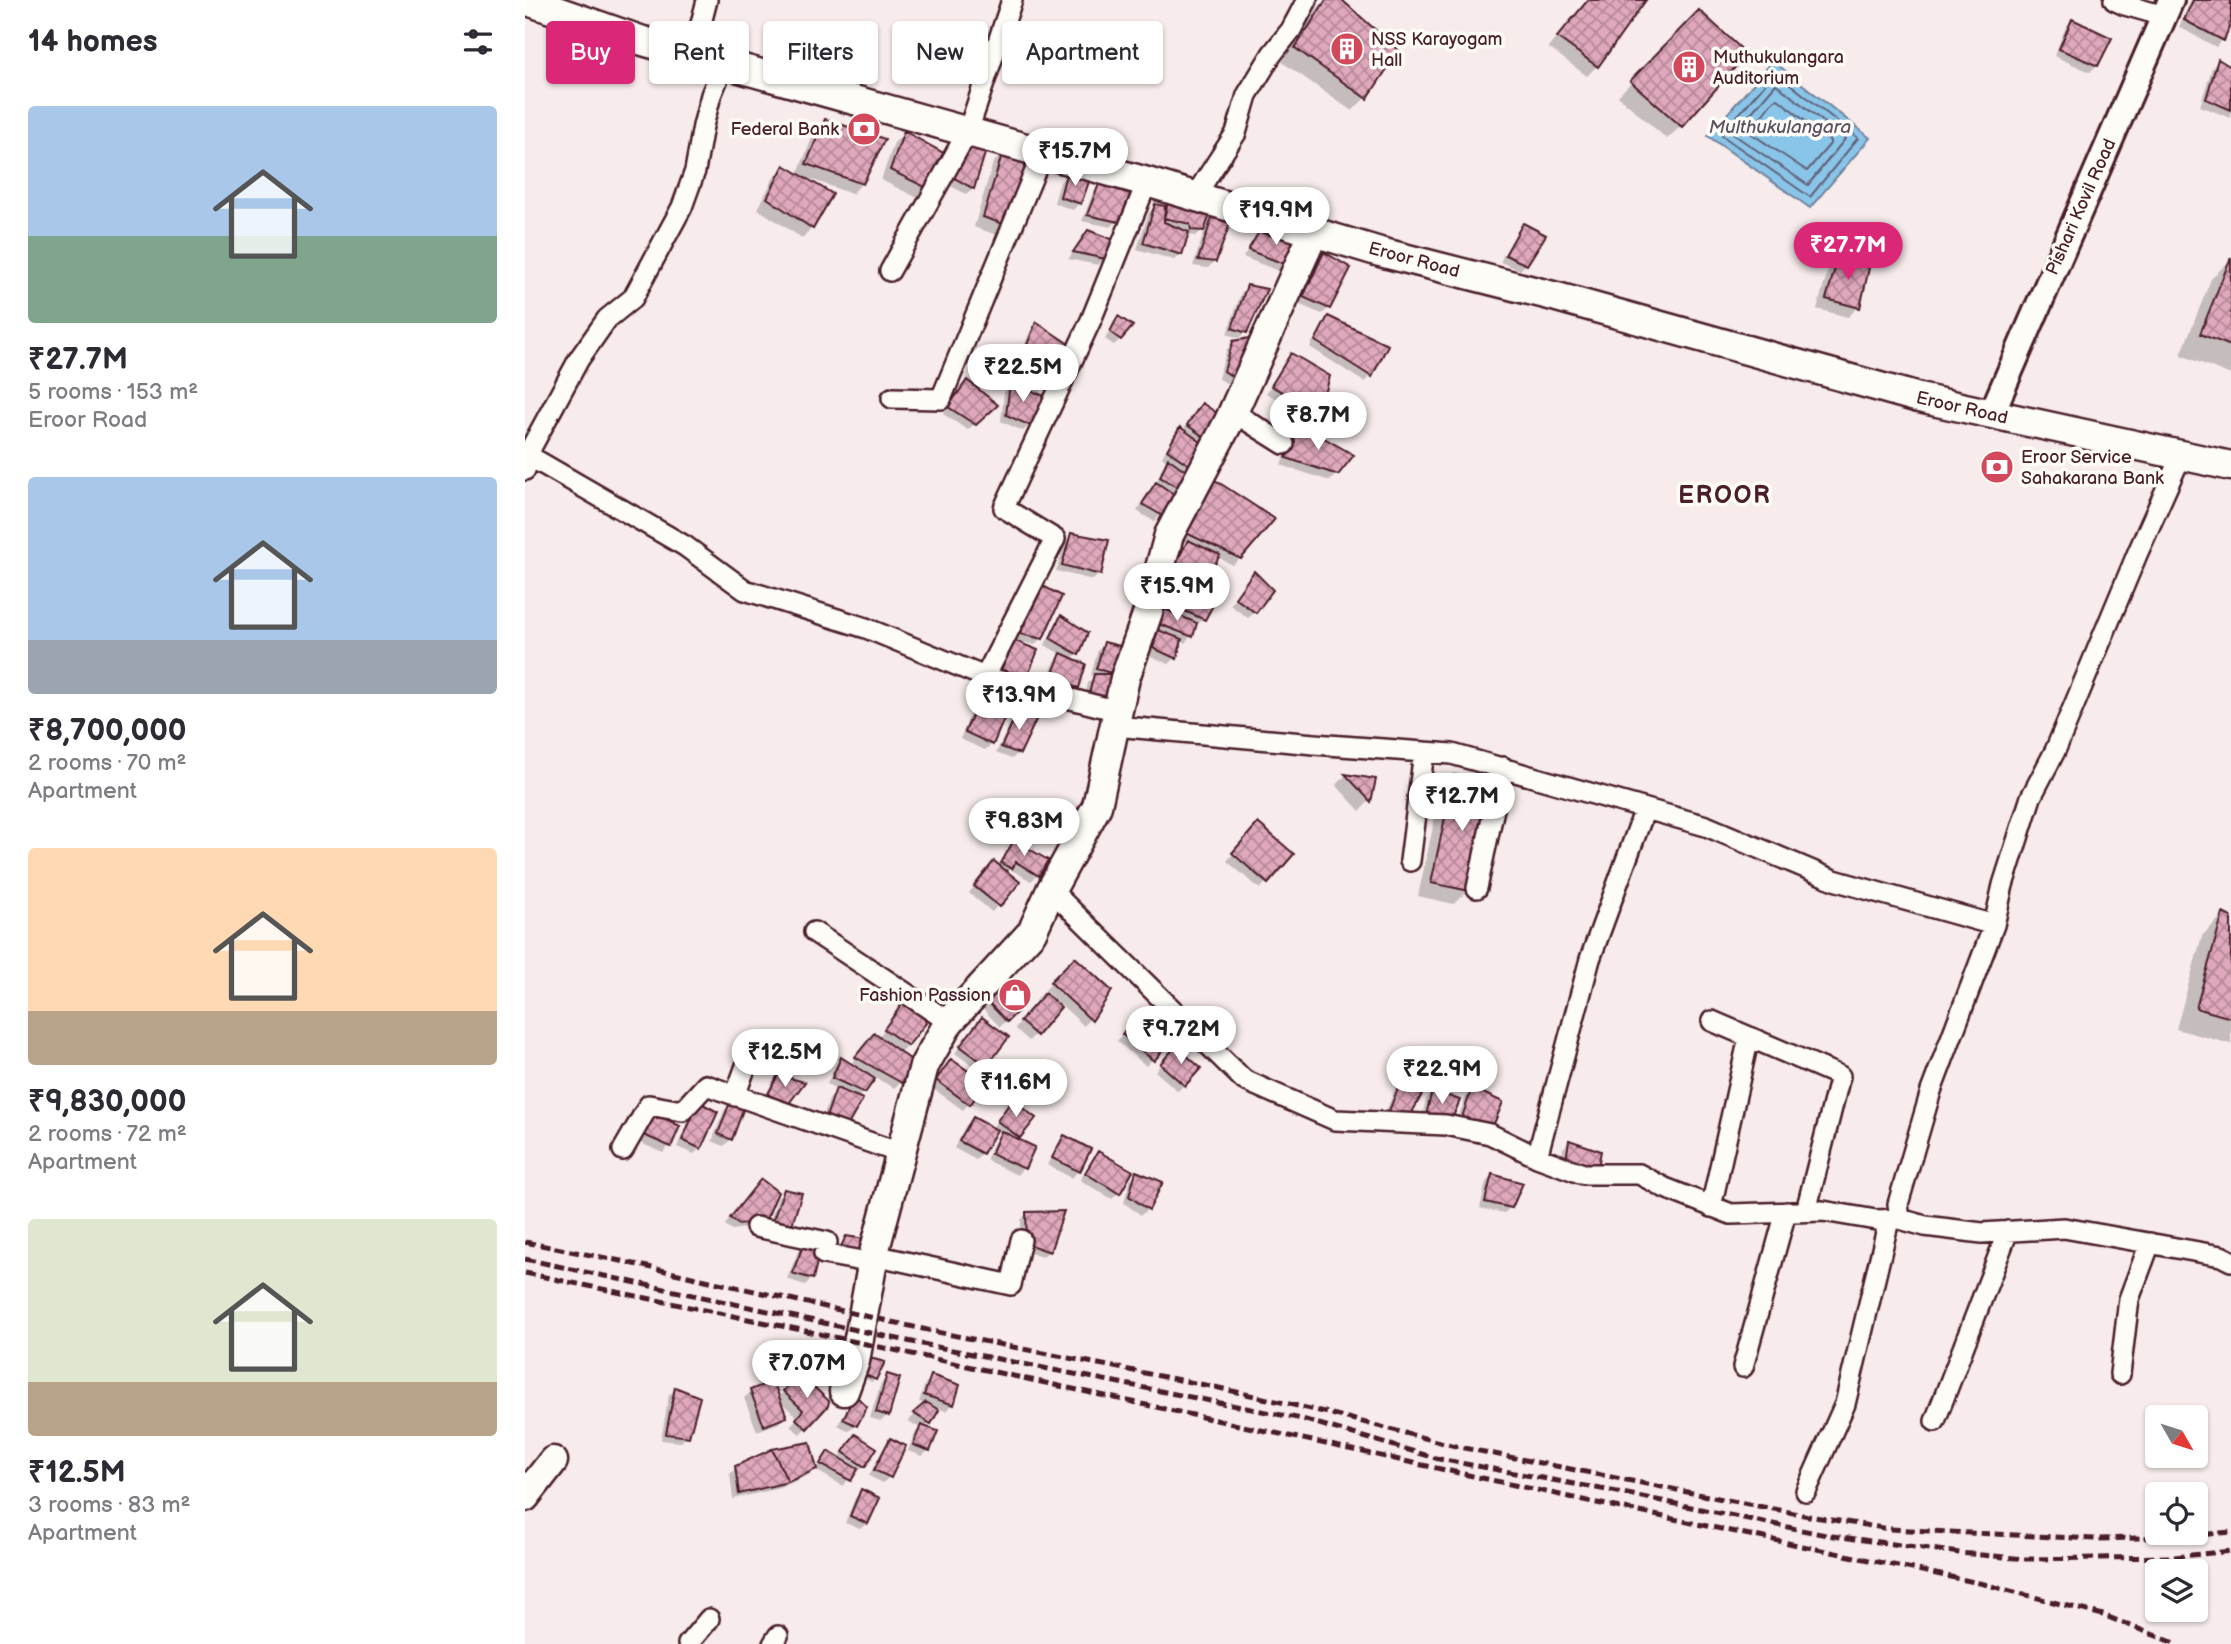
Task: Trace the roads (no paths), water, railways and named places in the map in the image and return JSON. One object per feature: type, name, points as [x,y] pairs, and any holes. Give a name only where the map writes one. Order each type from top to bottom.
[{"type":"main road","name":"Eroor Road","points":[[525,0],[649,43]]},
{"type":"main road","name":"Eroor Road","points":[[749,71],[1043,152],[1380,252],[1557,297],[1919,398],[2231,466]]},
{"type":"main road","points":[[844,1391],[855,1361],[873,1259],[923,1066],[949,1022],[1032,932],[1051,890],[1097,806],[1125,678],[1148,612],[1169,535],[1233,412],[1314,232]]},
{"type":"main road","points":[[525,1497],[552,1461]]},
{"type":"street","points":[[702,21],[707,0]]},
{"type":"street","points":[[890,271],[968,131],[1012,0]]},
{"type":"street","points":[[1195,196],[1236,133],[1247,95],[1272,54],[1291,30],[1307,0]]},
{"type":"street","points":[[2114,0],[2168,8]]},
{"type":"street","name":"Pishari Kovil Road","points":[[1991,415],[2168,8]]},
{"type":"street","points":[[716,84],[703,126],[695,171],[682,207],[633,298],[607,319],[579,359],[544,420],[527,463],[685,546],[745,590],[866,628],[985,677],[1117,718],[1452,754],[1722,832],[1834,880],[1994,925]]},
{"type":"street","points":[[892,398],[941,399],[1043,152]]},
{"type":"street","points":[[985,677],[1055,539],[1004,508],[1091,320],[1147,182]]},
{"type":"street","points":[[1233,412],[1284,444]]},
{"type":"street","points":[[1806,1491],[1846,1404],[1924,1111],[1994,925],[2003,886],[2031,797],[2055,751],[2181,456]]},
{"type":"street","points":[[1410,861],[1424,752]]},
{"type":"street","points":[[1477,888],[1503,767]]},
{"type":"street","points":[[1537,1157],[1590,959],[1645,809]]},
{"type":"street","points":[[1051,890],[1244,1080],[1335,1120],[1446,1125],[1490,1134],[1537,1157],[1583,1174],[1639,1174],[1665,1188],[1731,1214],[1823,1211],[1982,1233],[2064,1228],[2221,1256],[2231,1261]]},
{"type":"street","points":[[814,932],[949,1022]]},
{"type":"street","points":[[1712,1021],[1840,1076],[1743,1367]]},
{"type":"street","points":[[1711,1207],[1749,1037]]},
{"type":"street","points":[[735,1096],[754,1044]]},
{"type":"street","points":[[622,1150],[649,1105],[682,1111],[706,1086],[900,1153]]},
{"type":"street","points":[[756,1227],[827,1242],[824,1254],[873,1259],[1011,1285],[1021,1240]]},
{"type":"street","points":[[1935,1421],[2008,1231]]},
{"type":"street","points":[[2120,1374],[2129,1299],[2150,1244]]},
{"type":"street","points":[[688,1644],[709,1619]]},
{"type":"water","name":"Multhukulangara","points":[[1773,61],[1870,138],[1810,208],[1708,136]]},
{"type":"railway","points":[[525,1242],[932,1331],[1215,1387],[1459,1447],[1814,1517],[1890,1529],[2095,1539],[2176,1537],[2231,1532]]},
{"type":"railway","points":[[525,1259],[917,1343],[1302,1419],[1439,1459],[1826,1535],[2026,1559],[2173,1557],[2231,1551]]},
{"type":"railway","points":[[525,1273],[1984,1584],[2103,1615],[2177,1644]]},
{"type":"place","name":"NSS Karayogam Hall","points":[[1347,49]]},
{"type":"place","name":"Muthukulangara Auditorium","points":[[1689,67]]},
{"type":"place","name":"Federal Bank","points":[[864,129]]},
{"type":"place","name":"Eroor Service Sahakarana Bank","points":[[1997,467]]},
{"type":"place","name":"Fashion Passion","points":[[1015,995]]},
{"type":"district","name":"EROOR","points":[[1725,495]]}]
